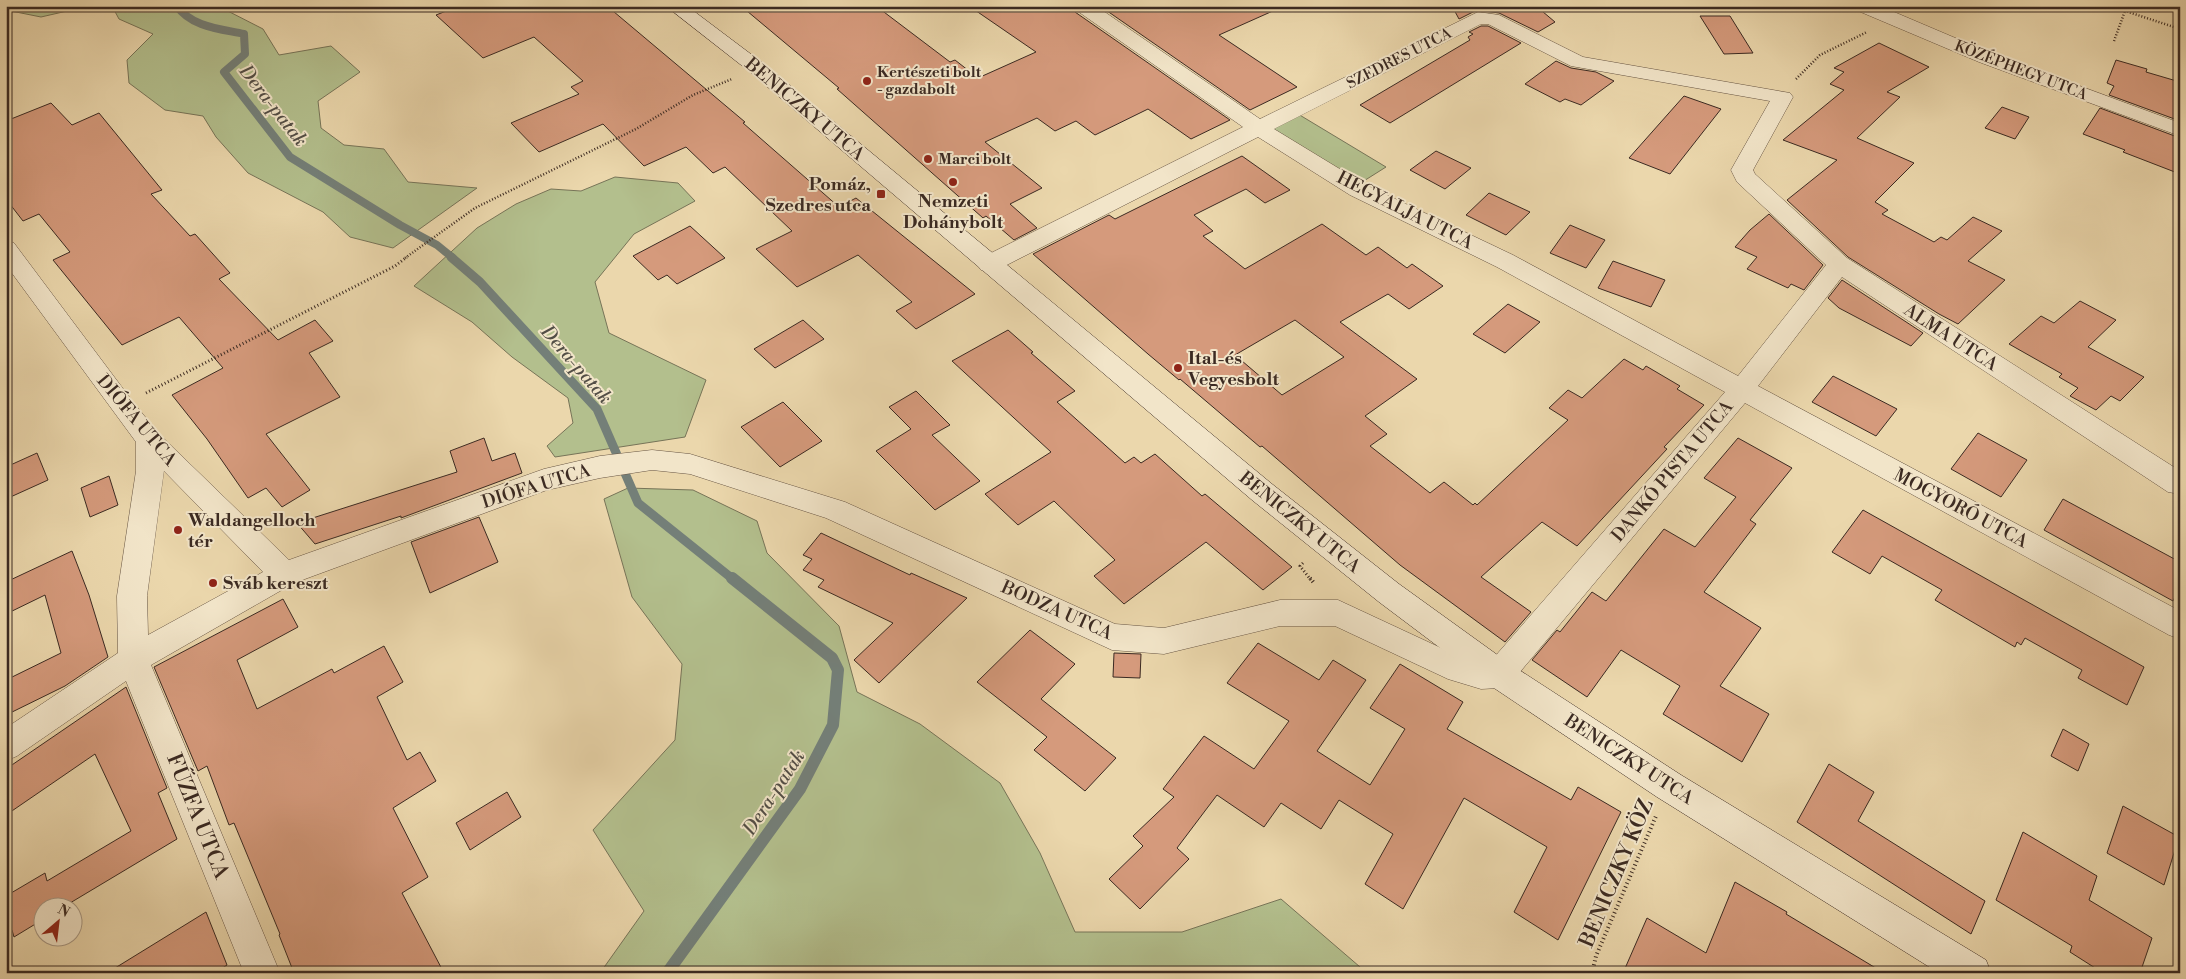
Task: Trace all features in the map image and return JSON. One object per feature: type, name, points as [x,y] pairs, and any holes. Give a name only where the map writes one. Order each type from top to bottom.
[{"type":"street","name":"BENICZKY UTCA","points":[[676,6],[757,68],[1323,542],[1499,674],[1669,786],[1973,973]]},
{"type":"street","name":"HEGYALJA UTCA","points":[[1083,6],[1258,128],[1358,190],[1505,261],[1742,389]]},
{"type":"street","name":"KÖZÉPHEGY UTCA","points":[[1863,6],[1994,61],[2180,130]]},
{"type":"street","name":"SZEDRES UTCA","points":[[989,264],[1478,18],[1492,19],[1583,64],[1783,98],[1742,170]]},
{"type":"street","name":"ALMA UTCA","points":[[1742,170],[1745,178],[1839,264],[2178,484]]},
{"type":"street","name":"DIÓFA UTCA","points":[[6,248],[121,405],[149,440],[284,574],[544,480],[600,467]]},
{"type":"street","name":"DANKÓ PISTA UTCA","points":[[1499,674],[1742,389],[1839,264]]},
{"type":"street","name":"MOGYORÓ UTCA","points":[[1742,389],[2180,626]]},
{"type":"street","points":[[133,659],[132,596],[150,470],[149,440]]},
{"type":"street","name":"BODZA UTCA","points":[[600,467],[652,460],[690,464],[835,510],[1112,637],[1164,641],[1280,613],[1338,613],[1448,666],[1481,675],[1499,674]]},
{"type":"street","points":[[6,746],[133,659],[284,574]]},
{"type":"street","name":"FŰZFA UTCA","points":[[133,659],[262,973]]},
{"type":"path","points":[[2110,6],[2180,29]]},
{"type":"path","points":[[2114,41],[2125,11]]},
{"type":"path","points":[[1809,68],[1820,55],[1893,20]]},
{"type":"path","points":[[121,405],[395,266],[475,208],[521,184],[607,144],[693,95],[757,68]]},
{"type":"path","points":[[1323,542],[1300,566],[1338,613]]},
{"type":"path","name":"BENICZKY KÖZ","points":[[1592,973],[1596,956],[1669,786]]},
{"type":"green space","points":[[6,6],[89,6],[41,17],[6,10]]},
{"type":"green space","points":[[112,6],[218,6],[263,29],[279,55],[331,46],[360,72],[318,101],[321,128],[344,145],[384,149],[408,182],[477,188],[393,248],[350,237],[323,212],[248,173],[216,137],[203,116],[165,110],[129,83],[127,60],[153,34],[119,19]]},
{"type":"green space","points":[[1298,114],[1386,167],[1359,184],[1268,129]]},
{"type":"green space","points":[[615,177],[678,183],[695,201],[634,234],[595,282],[609,333],[706,380],[685,437],[555,457],[547,446],[573,423],[568,398],[512,357],[472,322],[414,286],[477,228],[516,204],[551,189],[581,191]]},
{"type":"green space","points":[[628,488],[693,490],[757,521],[767,553],[839,626],[857,692],[920,724],[1000,783],[1040,853],[1075,932],[1182,932],[1281,899],[1367,973],[600,973],[644,911],[593,830],[675,740],[682,664],[632,597],[604,499]]},
{"type":"building","points":[[459,6],[607,6],[745,122],[743,123],[839,207],[856,198],[975,294],[916,329],[896,311],[912,302],[858,255],[797,287],[756,249],[792,231],[725,167],[713,173],[686,147],[644,166],[603,124],[539,152],[511,123],[579,94],[571,87],[583,81],[534,37],[483,58],[436,15]]},
{"type":"building","points":[[741,6],[876,6],[950,62],[955,60],[978,78],[1036,52],[969,6],[1072,6],[1075,12],[1230,120],[1191,139],[1148,109],[1095,135],[1076,121],[1055,131],[1037,118],[985,142],[1042,188],[1010,204],[1037,228],[1014,240],[986,216],[983,218],[837,89],[839,88]]},
{"type":"building","points":[[1100,6],[1284,6],[1219,35],[1297,87],[1250,110]]},
{"type":"building","points":[[1452,6],[1536,6],[1555,22],[1538,32],[1499,13],[1477,10],[1459,19]]},
{"type":"building","points":[[1700,16],[1730,16],[1753,53],[1724,54]]},
{"type":"building","points":[[1481,26],[1488,26],[1521,43],[1390,123],[1360,105],[1470,40],[1468,37],[1473,34],[1469,32]]},
{"type":"building","points":[[1879,43],[1929,67],[1887,92],[1900,97],[1857,138],[1914,163],[1875,202],[1888,210],[1882,214],[1934,242],[1941,237],[1947,240],[1973,217],[2002,231],[1968,261],[2005,280],[1958,324],[1848,257],[1787,200],[1837,160],[1783,140],[1844,90],[1830,84],[1844,72],[1834,68]]},
{"type":"building","points":[[2116,60],[2147,69],[2146,72],[2180,82],[2180,121],[2109,95],[2114,86],[2107,83]]},
{"type":"building","points":[[1556,61],[1571,68],[1596,72],[1614,81],[1581,105],[1565,99],[1560,102],[1525,84]]},
{"type":"building","points":[[1684,96],[1721,109],[1670,174],[1629,158]]},
{"type":"building","points":[[51,103],[72,125],[99,113],[162,190],[151,194],[190,236],[195,234],[230,273],[219,279],[278,340],[315,320],[333,341],[309,353],[340,397],[266,434],[310,490],[282,507],[266,488],[248,498],[207,439],[172,395],[223,368],[179,317],[122,345],[53,260],[70,252],[39,214],[23,221],[6,199],[6,121]]},
{"type":"building","points":[[2002,107],[2029,117],[2015,139],[1985,128]]},
{"type":"building","points":[[2100,108],[2180,138],[2180,174],[2083,134]]},
{"type":"building","points":[[1436,151],[1471,168],[1445,189],[1410,170]]},
{"type":"building","points":[[1242,156],[1290,190],[1265,203],[1246,189],[1194,215],[1213,231],[1203,236],[1245,269],[1322,224],[1366,255],[1378,247],[1407,268],[1412,264],[1443,286],[1409,309],[1388,294],[1340,322],[1417,379],[1365,416],[1387,434],[1370,446],[1430,493],[1444,482],[1473,505],[1475,503],[1477,505],[1568,420],[1549,408],[1568,390],[1582,398],[1624,359],[1643,370],[1646,366],[1680,386],[1677,389],[1704,405],[1664,447],[1667,449],[1577,546],[1542,522],[1481,577],[1531,612],[1505,642],[1400,565],[1262,446],[1260,447],[1148,354],[1033,254],[1109,215],[1115,219]],"holes":[[[1295,320],[1344,357],[1282,395],[1235,355]]]},
{"type":"building","points":[[1489,193],[1530,212],[1506,235],[1466,215]]},
{"type":"building","points":[[1769,214],[1823,265],[1804,290],[1791,284],[1788,288],[1747,269],[1757,257],[1735,247],[1750,230]]},
{"type":"building","points":[[1570,225],[1605,240],[1586,268],[1550,253]]},
{"type":"building","points":[[690,226],[725,258],[677,284],[667,275],[658,280],[633,256]]},
{"type":"building","points":[[1613,261],[1665,280],[1651,307],[1598,288]]},
{"type":"building","points":[[1842,280],[1923,333],[1911,346],[1839,308],[1828,298]]},
{"type":"building","points":[[2080,301],[2116,320],[2088,347],[2144,377],[2120,401],[2111,396],[2096,410],[2070,396],[2078,388],[2059,377],[2062,374],[2009,344],[2041,316],[2054,323]]},
{"type":"building","points":[[1508,304],[1540,322],[1505,353],[1473,334]]},
{"type":"building","points":[[803,320],[824,339],[775,368],[754,349]]},
{"type":"building","points":[[1008,330],[1033,352],[1031,353],[1075,391],[1057,402],[1125,463],[1134,457],[1141,463],[1155,454],[1202,496],[1205,494],[1292,567],[1263,590],[1206,542],[1124,604],[1094,576],[1115,560],[1054,501],[1018,525],[985,494],[1051,452],[952,361]]},
{"type":"building","points":[[1833,376],[1897,409],[1876,436],[1812,402]]},
{"type":"building","points":[[916,391],[950,425],[932,435],[980,481],[935,510],[876,451],[911,429],[889,407]]},
{"type":"building","points":[[783,402],[822,441],[780,467],[741,427]]},
{"type":"building","points":[[1978,433],[2027,460],[2001,497],[1951,469]]},
{"type":"building","points":[[484,438],[492,461],[515,453],[522,473],[401,518],[401,516],[315,544],[297,523],[457,472],[450,451]]},
{"type":"building","points":[[1738,438],[1792,468],[1750,520],[1756,524],[1704,592],[1761,628],[1720,686],[1769,714],[1742,762],[1663,714],[1680,686],[1621,650],[1587,697],[1532,660],[1557,630],[1560,632],[1592,592],[1606,601],[1664,529],[1695,547],[1736,497],[1704,478]]},
{"type":"building","points":[[37,453],[48,480],[6,499],[6,467]]},
{"type":"building","points":[[109,476],[118,505],[90,517],[81,488]]},
{"type":"building","points":[[2063,499],[2180,562],[2180,586],[2173,601],[2044,530]]},
{"type":"building","points":[[1863,510],[2144,667],[2127,705],[2078,678],[2082,670],[2025,638],[2021,645],[2017,642],[2015,647],[1935,600],[1942,590],[1882,556],[1870,574],[1832,552]]},
{"type":"building","points":[[479,517],[498,562],[430,593],[411,542]]},
{"type":"building","points":[[821,533],[910,575],[911,573],[967,598],[879,683],[854,660],[893,623],[818,587],[824,580],[803,570],[812,559],[803,555]]},
{"type":"building","points":[[72,551],[89,595],[108,657],[65,686],[6,715],[6,680],[61,653],[45,595],[6,614],[6,582]]},
{"type":"building","points":[[283,599],[298,627],[237,660],[257,709],[332,669],[334,673],[384,646],[403,682],[377,697],[407,760],[420,752],[436,781],[393,808],[428,877],[402,893],[444,973],[294,973],[234,823],[229,825],[207,766],[198,771],[154,667]]},
{"type":"building","points":[[1030,630],[1075,664],[1041,699],[1116,758],[1085,791],[1034,750],[1047,737],[977,682]]},
{"type":"building","points":[[1258,643],[1319,680],[1333,660],[1366,680],[1317,751],[1370,785],[1405,729],[1370,708],[1400,664],[1463,702],[1447,729],[1571,800],[1578,787],[1621,812],[1558,940],[1514,912],[1547,847],[1464,798],[1403,909],[1365,884],[1393,834],[1339,800],[1321,829],[1281,803],[1264,827],[1217,795],[1177,848],[1189,859],[1140,909],[1109,879],[1143,846],[1133,836],[1174,797],[1163,789],[1204,736],[1254,769],[1289,721],[1227,683]]},
{"type":"building","points":[[1114,653],[1141,654],[1140,678],[1113,677]]},
{"type":"building","points":[[126,687],[167,788],[158,793],[177,839],[82,896],[32,896],[32,926],[14,937],[12,930],[6,933],[6,896],[45,873],[47,881],[131,831],[95,754],[6,815],[6,769]]},
{"type":"building","points":[[2063,729],[2089,744],[2078,771],[2051,756]]},
{"type":"building","points":[[1829,764],[1874,792],[1858,821],[1985,901],[1971,934],[1797,822]]},
{"type":"building","points":[[507,792],[521,817],[470,850],[456,823]]},
{"type":"building","points":[[2123,806],[2179,837],[2164,885],[2107,853]]},
{"type":"building","points":[[2023,832],[2097,876],[2089,900],[2152,938],[2140,973],[2103,973],[2070,952],[2072,946],[1996,900]]},
{"type":"building","points":[[1735,882],[1787,912],[1786,914],[1884,973],[1623,973],[1647,918],[1706,953]]},
{"type":"building","points":[[206,912],[227,965],[215,973],[107,973]]},
{"type":"waterway","name":"Dera-patak","points":[[177,6],[190,19],[198,23],[244,34],[245,54],[224,72],[290,157],[400,225],[437,245],[453,258]]},
{"type":"waterway","name":"Dera-patak","points":[[451,257],[480,282],[597,409],[638,503],[734,580]]},
{"type":"waterway","name":"Dera-patak","points":[[667,973],[800,789],[833,725],[838,670],[832,658],[732,578]]},
{"type":"place","name":"Kertészeti bolt - gazdabolt","points":[[867,81]]},
{"type":"place","name":"Marci bolt","points":[[928,159]]},
{"type":"place","name":"Nemzeti Dohánybolt","points":[[953,182]]},
{"type":"place","name":"Pomáz, Szedres utca","points":[[881,194]]},
{"type":"place","name":"Ital-és Vegyesbolt","points":[[1178,368]]},
{"type":"place","name":"Waldangelloch tér","points":[[178,530]]},
{"type":"place","name":"Sváb kereszt","points":[[213,583]]}]
